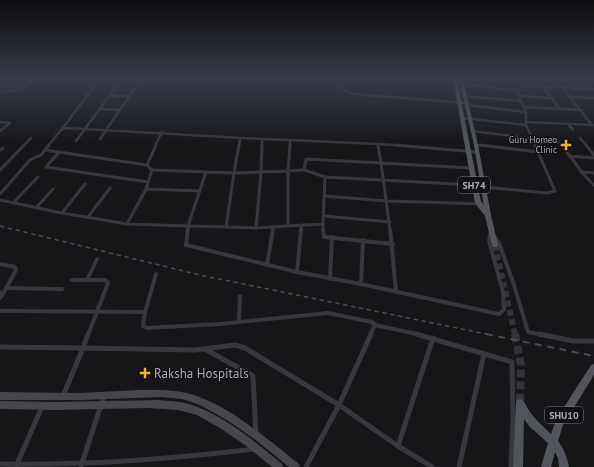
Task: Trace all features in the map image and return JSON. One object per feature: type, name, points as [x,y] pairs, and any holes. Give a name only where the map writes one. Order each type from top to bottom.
[{"type":"main road","name":"SH74","points":[[465,101],[476,145],[473,152],[471,168],[474,185],[478,204],[488,215]]},
{"type":"main road","name":"SH74","points":[[459,102],[484,187],[494,245]]},
{"type":"main road","name":"SHU10","points":[[546,467],[559,423],[594,368]]},
{"type":"main road","points":[[0,396],[63,397],[181,395],[216,409],[256,436],[296,467]]},
{"type":"main road","points":[[518,467],[520,403],[528,417],[560,448],[563,455],[564,467]]},
{"type":"main road","points":[[0,405],[42,407],[160,404],[189,408],[210,418],[258,449],[279,467]]},
{"type":"street","points":[[0,194],[30,160],[41,155],[83,101]]},
{"type":"street","points":[[76,141],[106,101]]},
{"type":"street","points":[[100,139],[126,101]]},
{"type":"street","points":[[443,101],[525,112]]},
{"type":"street","points":[[484,187],[528,192],[555,191],[531,138],[521,101]]},
{"type":"street","points":[[554,101],[560,109]]},
{"type":"street","points":[[574,101],[593,125]]},
{"type":"street","points":[[523,107],[581,110]]},
{"type":"street","points":[[100,109],[120,110]]},
{"type":"street","points":[[463,118],[526,123],[593,125]]},
{"type":"street","points":[[0,122],[10,123],[0,131]]},
{"type":"street","points":[[568,124],[573,130]]},
{"type":"street","points":[[62,129],[162,132],[240,138],[378,144],[473,152]]},
{"type":"street","points":[[472,131],[558,142],[581,172],[594,185]]},
{"type":"street","points":[[147,164],[162,132]]},
{"type":"street","points":[[0,170],[31,138]]},
{"type":"street","points":[[226,228],[240,138]]},
{"type":"street","points":[[580,138],[594,156]]},
{"type":"street","points":[[256,228],[261,172],[262,139]]},
{"type":"street","points":[[288,226],[288,171],[290,140]]},
{"type":"street","points":[[378,144],[393,244],[396,291]]},
{"type":"street","points":[[476,145],[538,152]]},
{"type":"street","points":[[45,150],[147,164],[152,170],[206,172],[304,170],[325,177],[474,185]]},
{"type":"street","points":[[59,152],[46,167],[148,182]]},
{"type":"street","points":[[569,156],[594,156]]},
{"type":"street","points":[[304,170],[305,160],[307,159],[471,168]]},
{"type":"street","points":[[128,224],[146,189],[152,170]]},
{"type":"street","points":[[206,172],[184,242],[190,247],[297,272],[396,291],[499,314],[504,310],[503,292],[489,241],[491,231]]},
{"type":"street","points":[[581,172],[594,172]]},
{"type":"street","points":[[13,203],[38,177]]},
{"type":"street","points":[[325,177],[323,224],[324,237],[393,244]]},
{"type":"street","points":[[62,213],[84,184]]},
{"type":"street","points":[[88,217],[110,188]]},
{"type":"street","points":[[36,208],[53,189]]},
{"type":"street","points":[[146,189],[200,191]]},
{"type":"street","points":[[324,196],[387,201],[487,204]]},
{"type":"street","points":[[0,200],[62,213],[128,224],[226,228],[256,228],[323,224]]},
{"type":"street","points":[[324,216],[390,222]]},
{"type":"street","points":[[297,272],[301,225]]},
{"type":"street","points":[[267,265],[273,227]]},
{"type":"street","points":[[491,231],[499,243],[514,285],[528,332],[573,341],[594,341]]},
{"type":"street","points":[[330,279],[332,237]]},
{"type":"street","points":[[361,284],[363,240]]},
{"type":"street","points":[[87,280],[97,259]]},
{"type":"street","points":[[0,264],[15,267],[16,270],[0,298]]},
{"type":"street","points":[[156,274],[145,312],[144,326],[147,328],[239,322],[328,313],[372,322],[375,325],[433,338],[512,362],[512,467]]},
{"type":"street","points":[[63,397],[108,283],[105,280],[72,280]]},
{"type":"street","points":[[6,288],[62,289]]},
{"type":"street","points":[[239,322],[240,296]]},
{"type":"street","points":[[0,310],[145,312]]},
{"type":"street","points":[[306,467],[339,405],[375,325]]},
{"type":"street","points":[[398,446],[433,338]]},
{"type":"street","points":[[0,346],[195,350],[235,345],[245,348],[339,405],[398,446],[432,467]]},
{"type":"street","points":[[205,349],[253,376],[256,436]]},
{"type":"street","points":[[459,467],[484,354]]},
{"type":"street","points":[[81,466],[104,396]]},
{"type":"street","points":[[16,466],[42,407]]},
{"type":"street","points":[[0,464],[16,466],[81,466],[175,459],[258,449]]},
{"type":"tunnel","points":[[495,245],[515,335]]},
{"type":"tunnel","points":[[515,334],[521,365],[520,403]]},
{"type":"railway","points":[[0,226],[200,275],[491,335]]},
{"type":"railway","points":[[486,334],[594,356]]},
{"type":"place","name":"Guru Homeo Clinic","points":[[566,145]]},
{"type":"place","name":"Raksha Hospitals","points":[[145,373]]}]
